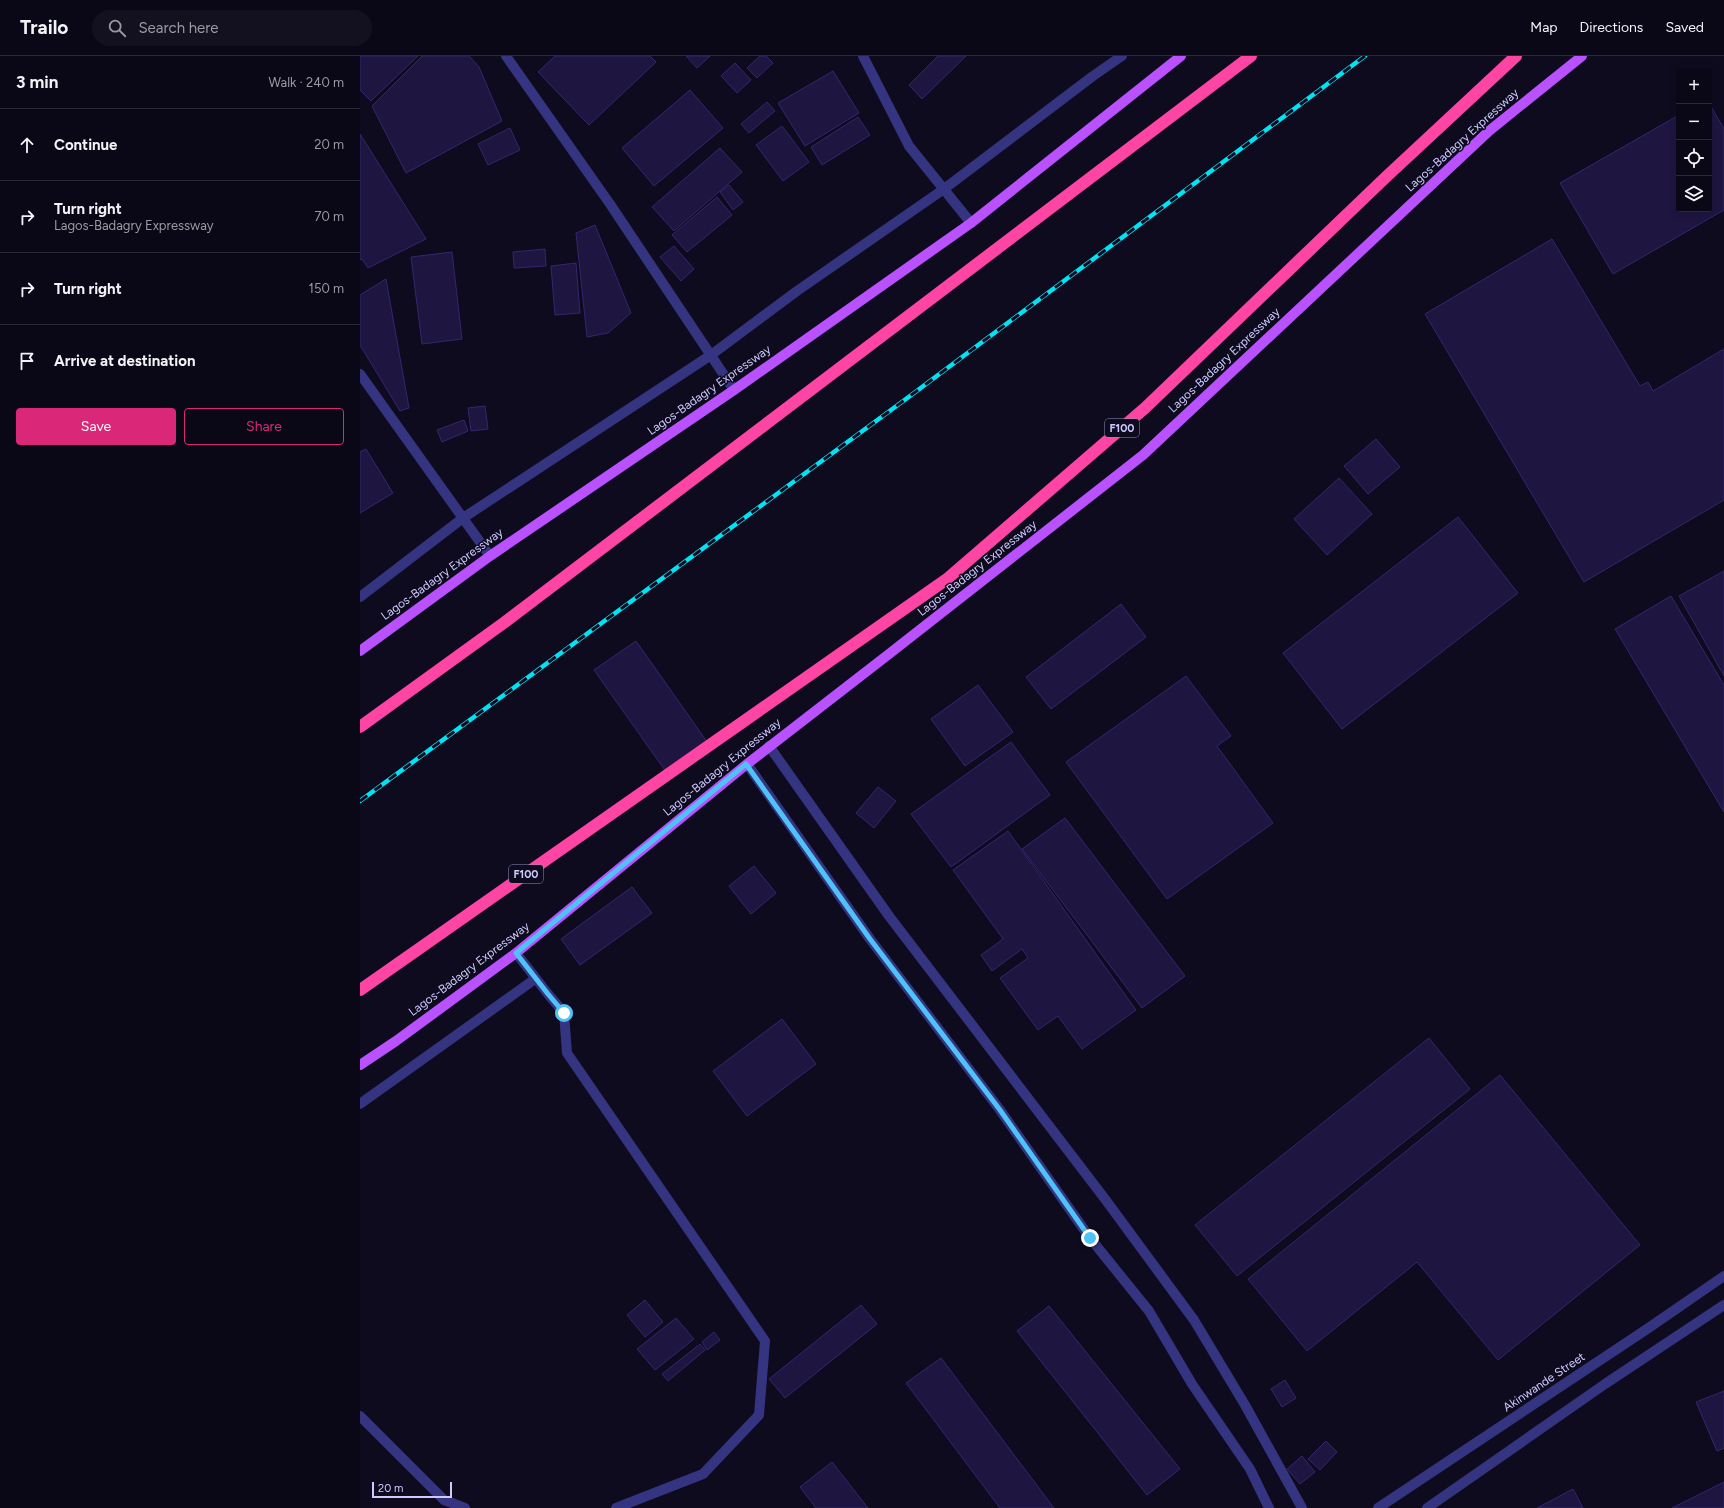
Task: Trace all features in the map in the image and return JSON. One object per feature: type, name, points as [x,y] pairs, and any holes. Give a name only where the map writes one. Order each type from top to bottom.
[{"type":"highway","points":[[360,727],[505,622],[1251,56]]},
{"type":"highway","name":"Lagos-Badagry Expressway","points":[[360,990],[947,579],[1145,408],[1386,177],[1516,56]]},
{"type":"main road","name":"Lagos-Badagry Expressway","points":[[360,651],[490,556],[734,390],[971,223],[1181,56]]},
{"type":"main road","name":"Lagos-Badagry Expressway","points":[[360,1065],[396,1041],[516,953],[746,764],[1143,455],[1489,131],[1582,56]]},
{"type":"street","points":[[506,56],[588,173],[734,390]]},
{"type":"street","points":[[863,56],[909,146],[971,223]]},
{"type":"street","points":[[360,597],[463,518],[711,355],[797,292],[944,189],[1093,76],[1122,56]]},
{"type":"street","points":[[360,374],[490,556]]},
{"type":"street","points":[[769,746],[889,916],[1105,1199],[1194,1320],[1246,1405],[1302,1508]]},
{"type":"street","points":[[746,764],[870,939],[1000,1110],[1090,1238],[1149,1311],[1192,1384],[1250,1469],[1269,1508]]},
{"type":"street","points":[[516,953],[535,979],[564,1013],[567,1053],[765,1341],[759,1415],[702,1474],[616,1508]]},
{"type":"street","points":[[360,1104],[535,979]]},
{"type":"street","name":"Akinwande Street","points":[[1378,1508],[1648,1329],[1724,1276]]},
{"type":"street","points":[[1427,1508],[1605,1384],[1724,1305]]},
{"type":"street","points":[[360,1416],[444,1500],[465,1508]]},
{"type":"building","points":[[360,56],[418,56],[371,101],[360,90]]},
{"type":"building","points":[[422,56],[469,56],[479,67],[502,121],[406,173],[372,106]]},
{"type":"building","points":[[555,56],[650,56],[656,62],[589,125],[538,72]]},
{"type":"building","points":[[686,56],[710,56],[697,68]]},
{"type":"building","points":[[760,56],[766,56],[773,63],[757,78],[747,68]]},
{"type":"building","points":[[938,56],[966,56],[922,99],[909,85]]},
{"type":"building","points":[[735,63],[751,80],[737,93],[721,76]]},
{"type":"building","points":[[833,71],[859,113],[805,146],[778,103]]},
{"type":"building","points":[[690,90],[723,128],[654,186],[622,148]]},
{"type":"building","points":[[767,102],[775,111],[749,133],[741,124]]},
{"type":"building","points":[[1712,108],[1724,129],[1724,210],[1613,274],[1560,183],[1676,117],[1676,212],[1712,212]]},
{"type":"building","points":[[858,117],[870,135],[822,165],[811,147]]},
{"type":"building","points":[[782,126],[809,162],[783,181],[756,145]]},
{"type":"building","points":[[510,128],[520,150],[488,165],[478,144]]},
{"type":"building","points":[[360,134],[426,239],[368,268],[362,259],[360,260]]},
{"type":"building","points":[[720,148],[742,172],[674,231],[652,207]]},
{"type":"building","points":[[729,185],[743,202],[733,210],[720,192]]},
{"type":"building","points":[[717,197],[732,215],[687,252],[672,235]]},
{"type":"building","points":[[595,225],[631,313],[608,333],[587,337],[576,233]]},
{"type":"building","points":[[1552,239],[1640,386],[1648,382],[1653,391],[1724,349],[1724,500],[1584,582],[1425,314]]},
{"type":"building","points":[[674,246],[694,269],[681,281],[660,257]]},
{"type":"building","points":[[545,249],[546,266],[514,268],[513,252]]},
{"type":"building","points":[[452,252],[462,339],[422,344],[411,257]]},
{"type":"building","points":[[576,263],[580,313],[555,315],[551,266]]},
{"type":"building","points":[[386,279],[409,408],[400,411],[360,345],[360,295]]},
{"type":"building","points":[[485,406],[488,429],[471,431],[468,408]]},
{"type":"building","points":[[464,420],[468,431],[442,442],[437,430]]},
{"type":"building","points":[[1376,439],[1400,467],[1368,494],[1344,466]]},
{"type":"building","points":[[366,449],[393,493],[360,513],[360,452]]},
{"type":"building","points":[[1339,478],[1372,514],[1327,555],[1294,519]]},
{"type":"building","points":[[1458,517],[1518,593],[1342,729],[1283,653]]},
{"type":"building","points":[[1724,571],[1724,676],[1679,596]]},
{"type":"building","points":[[1671,596],[1724,685],[1724,812],[1615,629]]},
{"type":"building","points":[[1121,604],[1146,637],[1051,709],[1026,677]]},
{"type":"building","points":[[636,641],[710,746],[669,776],[594,670]]},
{"type":"building","points":[[1186,676],[1231,736],[1217,746],[1273,823],[1167,899],[1066,762]]},
{"type":"building","points":[[978,685],[1013,732],[965,766],[931,719]]},
{"type":"building","points":[[1011,742],[1050,795],[951,867],[911,814]]},
{"type":"building","points":[[878,787],[896,801],[874,828],[856,813]]},
{"type":"building","points":[[1065,818],[1185,976],[1142,1008],[1022,849]]},
{"type":"building","points":[[1008,831],[1136,1010],[1082,1049],[1058,1016],[1038,1030],[1000,978],[1028,958],[1022,949],[992,971],[981,955],[1003,939],[953,870]]},
{"type":"building","points":[[754,866],[776,893],[751,914],[729,886]]},
{"type":"building","points":[[632,887],[652,913],[580,965],[561,939]]},
{"type":"building","points":[[782,1019],[816,1064],[747,1116],[713,1071]]},
{"type":"building","points":[[1429,1038],[1470,1089],[1237,1276],[1195,1225]]},
{"type":"building","points":[[1500,1075],[1640,1245],[1498,1360],[1417,1262],[1307,1351],[1248,1279]]},
{"type":"building","points":[[645,1300],[663,1322],[645,1337],[627,1315]]},
{"type":"building","points":[[861,1305],[877,1324],[785,1398],[769,1379]]},
{"type":"building","points":[[1049,1306],[1180,1469],[1147,1495],[1017,1331]]},
{"type":"building","points":[[676,1318],[694,1339],[655,1370],[637,1349]]},
{"type":"building","points":[[714,1332],[720,1340],[707,1350],[702,1342]]},
{"type":"building","points":[[700,1344],[705,1350],[668,1381],[662,1374]]},
{"type":"building","points":[[941,1358],[1054,1508],[1000,1508],[906,1383]]},
{"type":"building","points":[[1285,1380],[1296,1398],[1282,1407],[1271,1389]]},
{"type":"building","points":[[1724,1391],[1724,1448],[1717,1451],[1696,1402]]},
{"type":"building","points":[[1326,1441],[1337,1452],[1320,1470],[1308,1459]]},
{"type":"building","points":[[1302,1456],[1315,1472],[1300,1484],[1287,1469]]},
{"type":"building","points":[[832,1462],[868,1508],[816,1508],[800,1487]]},
{"type":"building","points":[[1724,1482],[1724,1508],[1672,1508]]},
{"type":"building","points":[[1573,1489],[1583,1508],[1537,1508]]},
{"type":"railway","points":[[360,801],[910,396],[1365,56]]},
{"type":"route","points":[[564,1013],[535,979],[516,953],[746,764],[870,939],[1000,1110],[1090,1238]]}]
